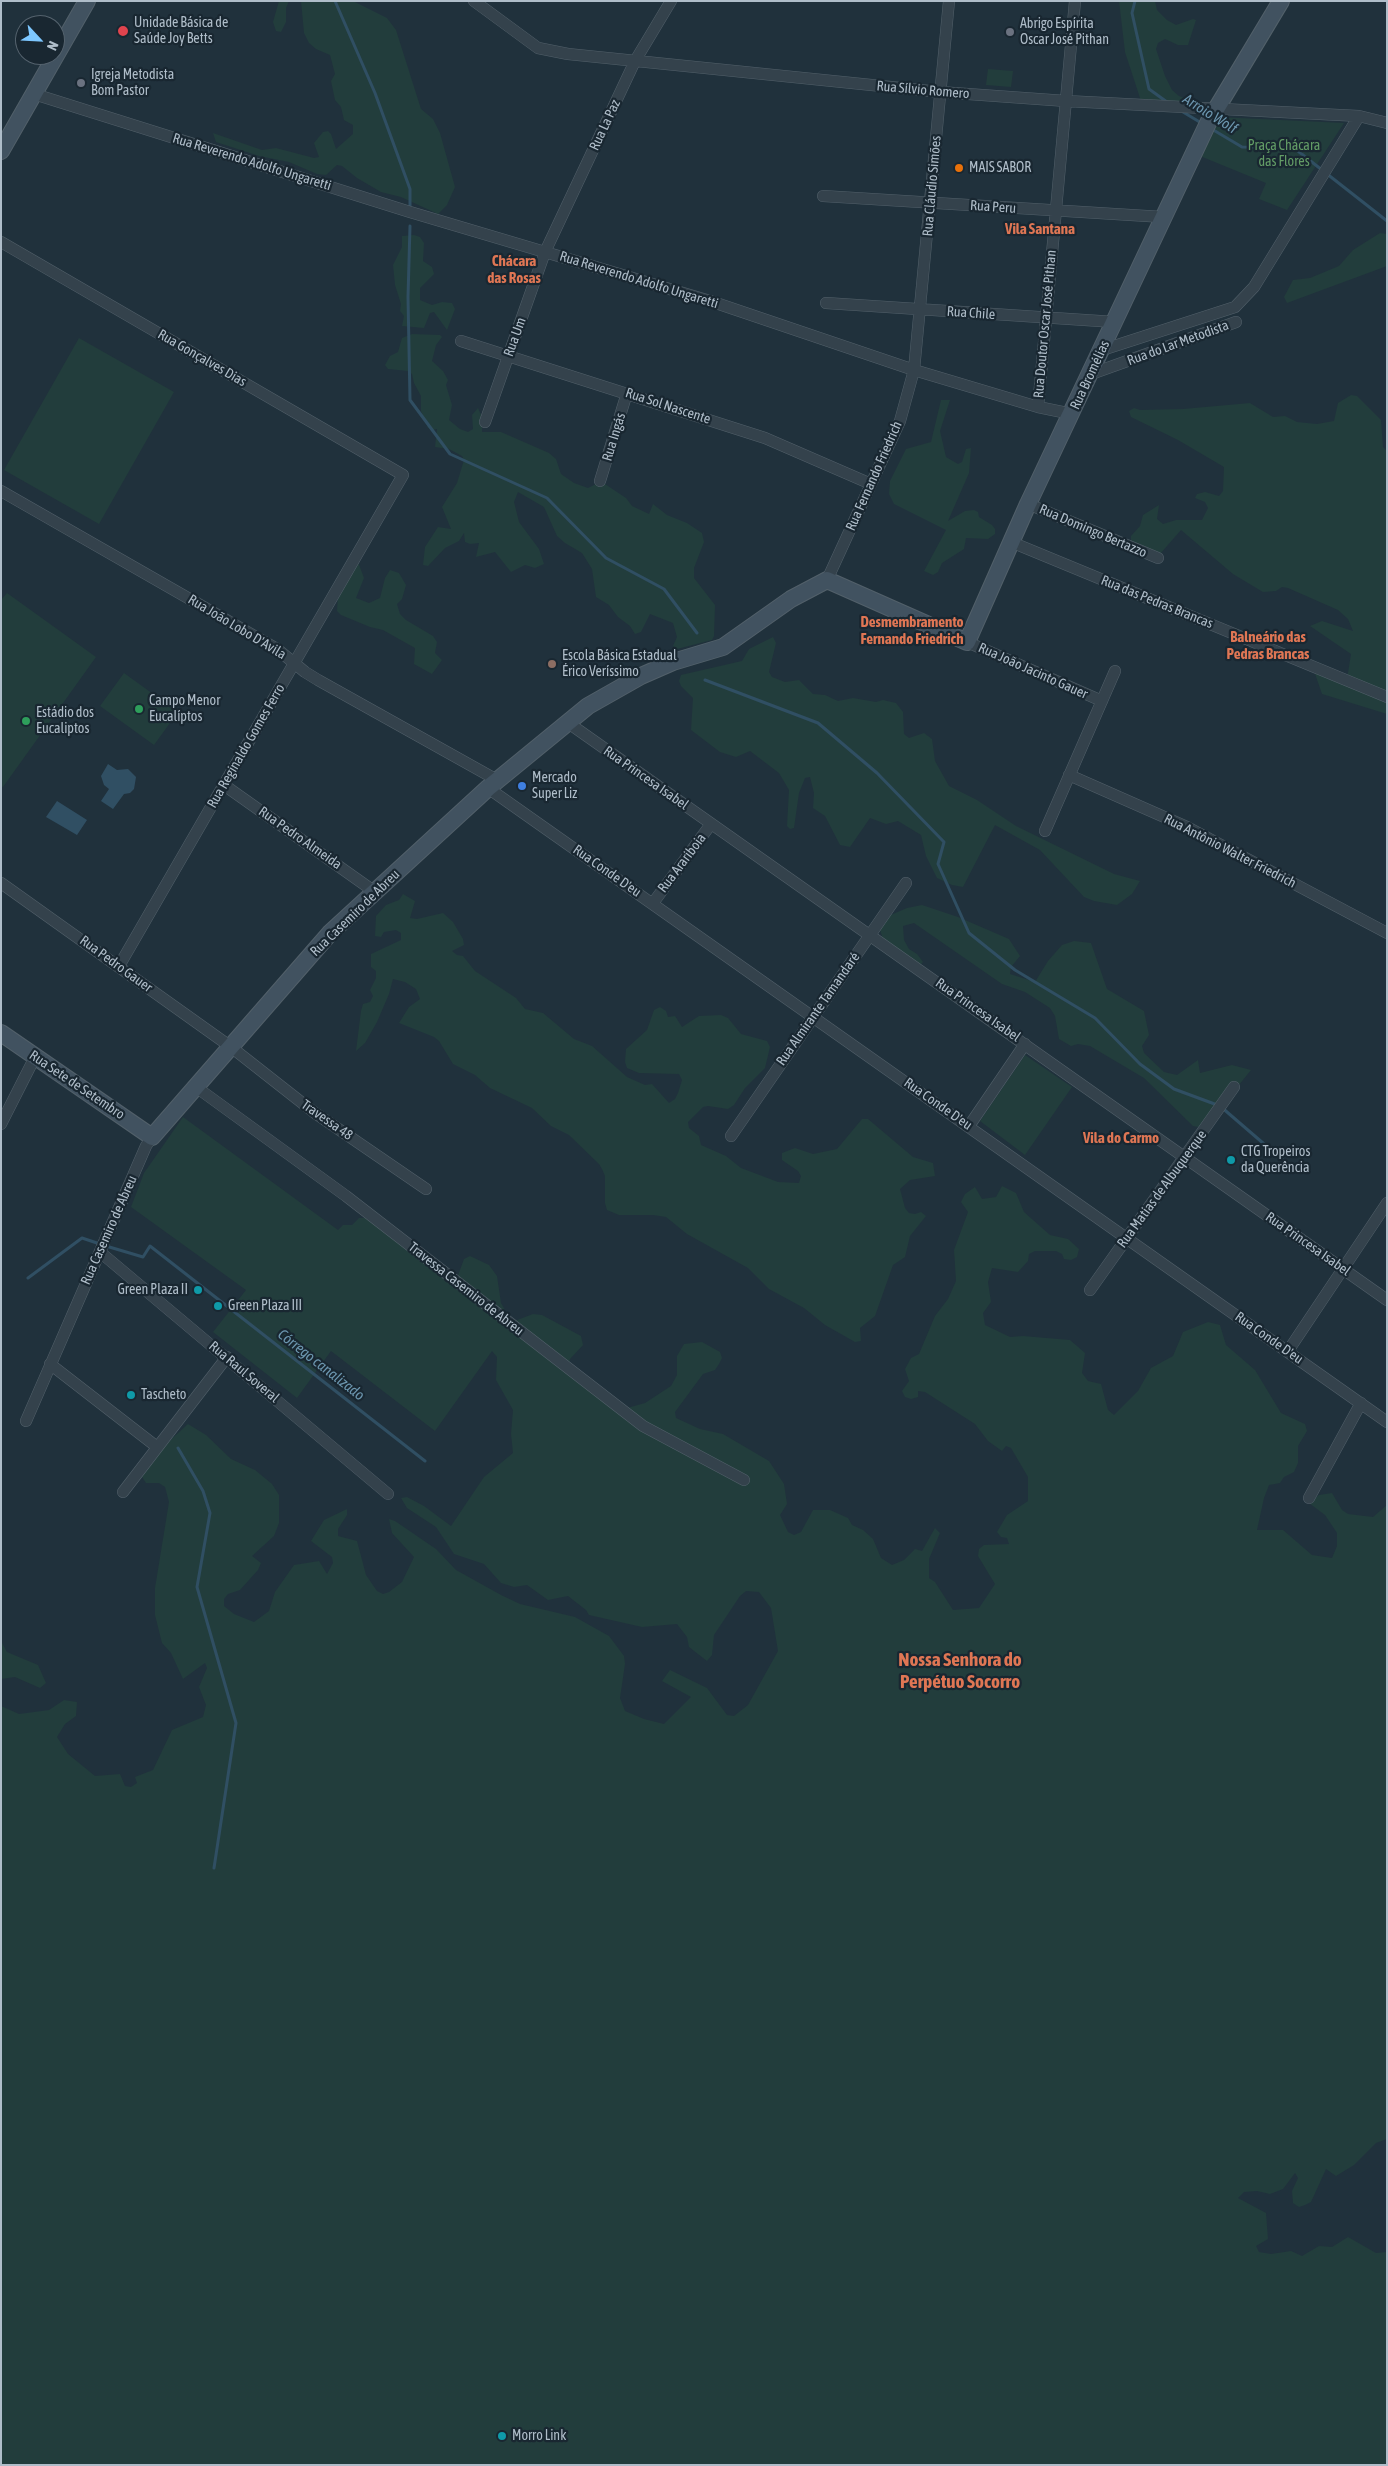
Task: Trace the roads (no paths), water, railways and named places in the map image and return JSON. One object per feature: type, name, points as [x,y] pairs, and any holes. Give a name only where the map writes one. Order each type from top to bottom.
[{"type":"street","points":[[1,151],[87,1]]},
{"type":"street","name":"Rua Sílvio Romero","points":[[474,1],[538,48],[635,61],[940,92],[1066,101],[1359,116],[1387,123]]},
{"type":"street","name":"Rua La Paz","points":[[545,252],[635,61],[671,1]]},
{"type":"street","name":"Rua Cláudio Simões","points":[[914,370],[949,1]]},
{"type":"street","name":"Rua Doutor Oscar José Pithan","points":[[1038,408],[1075,1]]},
{"type":"street","name":"Rua Bromélias","points":[[967,642],[1028,504],[1215,109],[1281,1]]},
{"type":"street","name":"Rua Reverendo Adolfo Ungaretti","points":[[34,94],[410,212],[710,302],[914,370],[1038,408],[1072,414]]},
{"type":"street","points":[[1102,350],[1235,307],[1254,287],[1359,116]]},
{"type":"street","name":"Rua Peru","points":[[824,196],[1163,217]]},
{"type":"street","name":"Rua Gonçalves Dias","points":[[1,242],[403,474]]},
{"type":"street","name":"Rua Um","points":[[485,422],[545,252]]},
{"type":"street","name":"Rua Chile","points":[[826,303],[1115,322]]},
{"type":"street","name":"Rua do Lar Metodista","points":[[1091,374],[1236,322]]},
{"type":"street","points":[[1187,323],[1195,337]]},
{"type":"street","name":"Rua Sol Nascente","points":[[461,341],[765,438],[871,484]]},
{"type":"street","name":"Rua Fernando Friedrich","points":[[827,580],[900,422],[914,370]]},
{"type":"street","name":"Rua Ingás","points":[[600,481],[627,393]]},
{"type":"street","name":"Rua Reginaldo Gomes Ferro","points":[[119,966],[403,474]]},
{"type":"street","name":"Rua João Lobo D'Avila","points":[[1,490],[277,649],[318,680],[493,784]]},
{"type":"street","name":"Rua Domingo Bertazzo","points":[[1028,504],[1158,558]]},
{"type":"street","name":"Rua das Pedras Brancas","points":[[1011,542],[1387,697]]},
{"type":"street","name":"Rua João Jacinto Gauer","points":[[827,580],[1102,701]]},
{"type":"street","name":"Rua Casemiro de Abreu","points":[[26,1421],[146,1146],[330,932],[493,784],[588,706],[640,676],[673,662],[723,647],[791,599],[827,580]]},
{"type":"street","name":"Rua João Jacinto Gauer","points":[[1045,830],[1115,671]]},
{"type":"street","name":"Rua Princesa Isabel","points":[[567,722],[1387,1300]]},
{"type":"street","name":"Rua Antônio Walter Friedrich","points":[[1069,775],[1187,827],[1387,933]]},
{"type":"street","name":"Rua Conde D'eu","points":[[493,784],[653,903],[1387,1422]]},
{"type":"street","name":"Rua Pedro Almeida","points":[[224,785],[375,892]]},
{"type":"street","name":"Rua Arariboia","points":[[653,903],[711,824]]},
{"type":"street","name":"Rua Pedro Gauer","points":[[1,883],[230,1047]]},
{"type":"street","name":"Rua Almirante Tamandaré","points":[[731,1136],[906,883]]},
{"type":"street","name":"Rua Sete de Setembro","points":[[1,1033],[152,1137]]},
{"type":"street","points":[[969,1126],[1025,1044]]},
{"type":"street","name":"Travessa 48","points":[[230,1047],[315,1113],[426,1189]]},
{"type":"street","points":[[1,1124],[35,1057]]},
{"type":"street","name":"Travessa Casemiro de Abreu","points":[[196,1087],[346,1196],[643,1426],[744,1480]]},
{"type":"street","name":"Rua Matias de Albuquerque","points":[[1090,1290],[1234,1087]]},
{"type":"street","points":[[1288,1351],[1387,1203]]},
{"type":"street","name":"Rua Raul Soveral","points":[[100,1252],[388,1494]]},
{"type":"street","points":[[123,1492],[227,1357]]},
{"type":"street","points":[[50,1364],[157,1447]]},
{"type":"street","points":[[1309,1498],[1361,1403]]},
{"type":"water","points":[[108,764],[117,770],[128,769],[136,777],[134,789],[130,793],[124,794],[113,809],[101,801],[109,789],[104,785],[101,776]]},
{"type":"water","points":[[57,801],[87,820],[77,835],[46,817]]},
{"type":"waterway","points":[[335,1],[375,93],[410,189],[410,209]]},
{"type":"waterway","name":"Arroio Wolf","points":[[1135,1],[1132,13],[1149,89],[1167,102]]},
{"type":"waterway","name":"Arroio Wolf","points":[[1183,112],[1203,124]]},
{"type":"waterway","name":"Arroio Wolf","points":[[1210,128],[1242,147],[1294,148],[1387,221]]},
{"type":"waterway","points":[[410,226],[408,297],[410,400],[450,454],[547,498],[606,558],[664,589],[697,633]]},
{"type":"waterway","points":[[705,680],[818,723],[877,773],[944,842],[938,864],[969,933],[1015,970],[1095,1018],[1140,1064],[1174,1089],[1220,1106],[1285,1162]]},
{"type":"waterway","name":"Córrego canalizado","points":[[28,1278],[82,1238],[100,1244]]},
{"type":"waterway","name":"Córrego canalizado","points":[[106,1246],[143,1257],[150,1246],[425,1461]]},
{"type":"waterway","points":[[178,1448],[203,1491],[210,1513],[197,1587],[236,1723],[214,1868]]},
{"type":"place","name":"Unidade Básica de Saúde Joy Betts","points":[[123,31]]},
{"type":"place","name":"Abrigo Espírita Oscar José Pithan","points":[[1010,32]]},
{"type":"place","name":"Igreja Metodista Bom Pastor","points":[[81,83]]},
{"type":"place","name":"MAIS SABOR","points":[[959,168]]},
{"type":"place","name":"Escola Básica Estadual Érico Veríssimo","points":[[552,664]]},
{"type":"place","name":"Campo Menor Eucalíptos","points":[[139,709]]},
{"type":"place","name":"Estádio dos Eucaliptos","points":[[26,721]]},
{"type":"place","name":"Mercado Super Liz","points":[[522,786]]},
{"type":"place","name":"CTG Tropeiros da Querência","points":[[1231,1160]]},
{"type":"place","name":"Green Plaza II","points":[[198,1290]]},
{"type":"place","name":"Green Plaza III","points":[[218,1306]]},
{"type":"place","name":"Tascheto","points":[[131,1395]]},
{"type":"place","name":"Morro Link","points":[[502,2436]]},
{"type":"district","name":"Vila Santana","points":[[1040,229]]},
{"type":"district","name":"Chácara das Rosas","points":[[514,270]]},
{"type":"district","name":"Desmembramento Fernando Friedrich","points":[[912,630]]},
{"type":"district","name":"Balneário das Pedras Brancas","points":[[1268,646]]},
{"type":"district","name":"Vila do Carmo","points":[[1121,1138]]},
{"type":"district","name":"Nossa Senhora do Perpétuo Socorro","points":[[960,1671]]},
{"type":"park label","name":"Praça Chácara das Flores","points":[[1284,154]]}]
